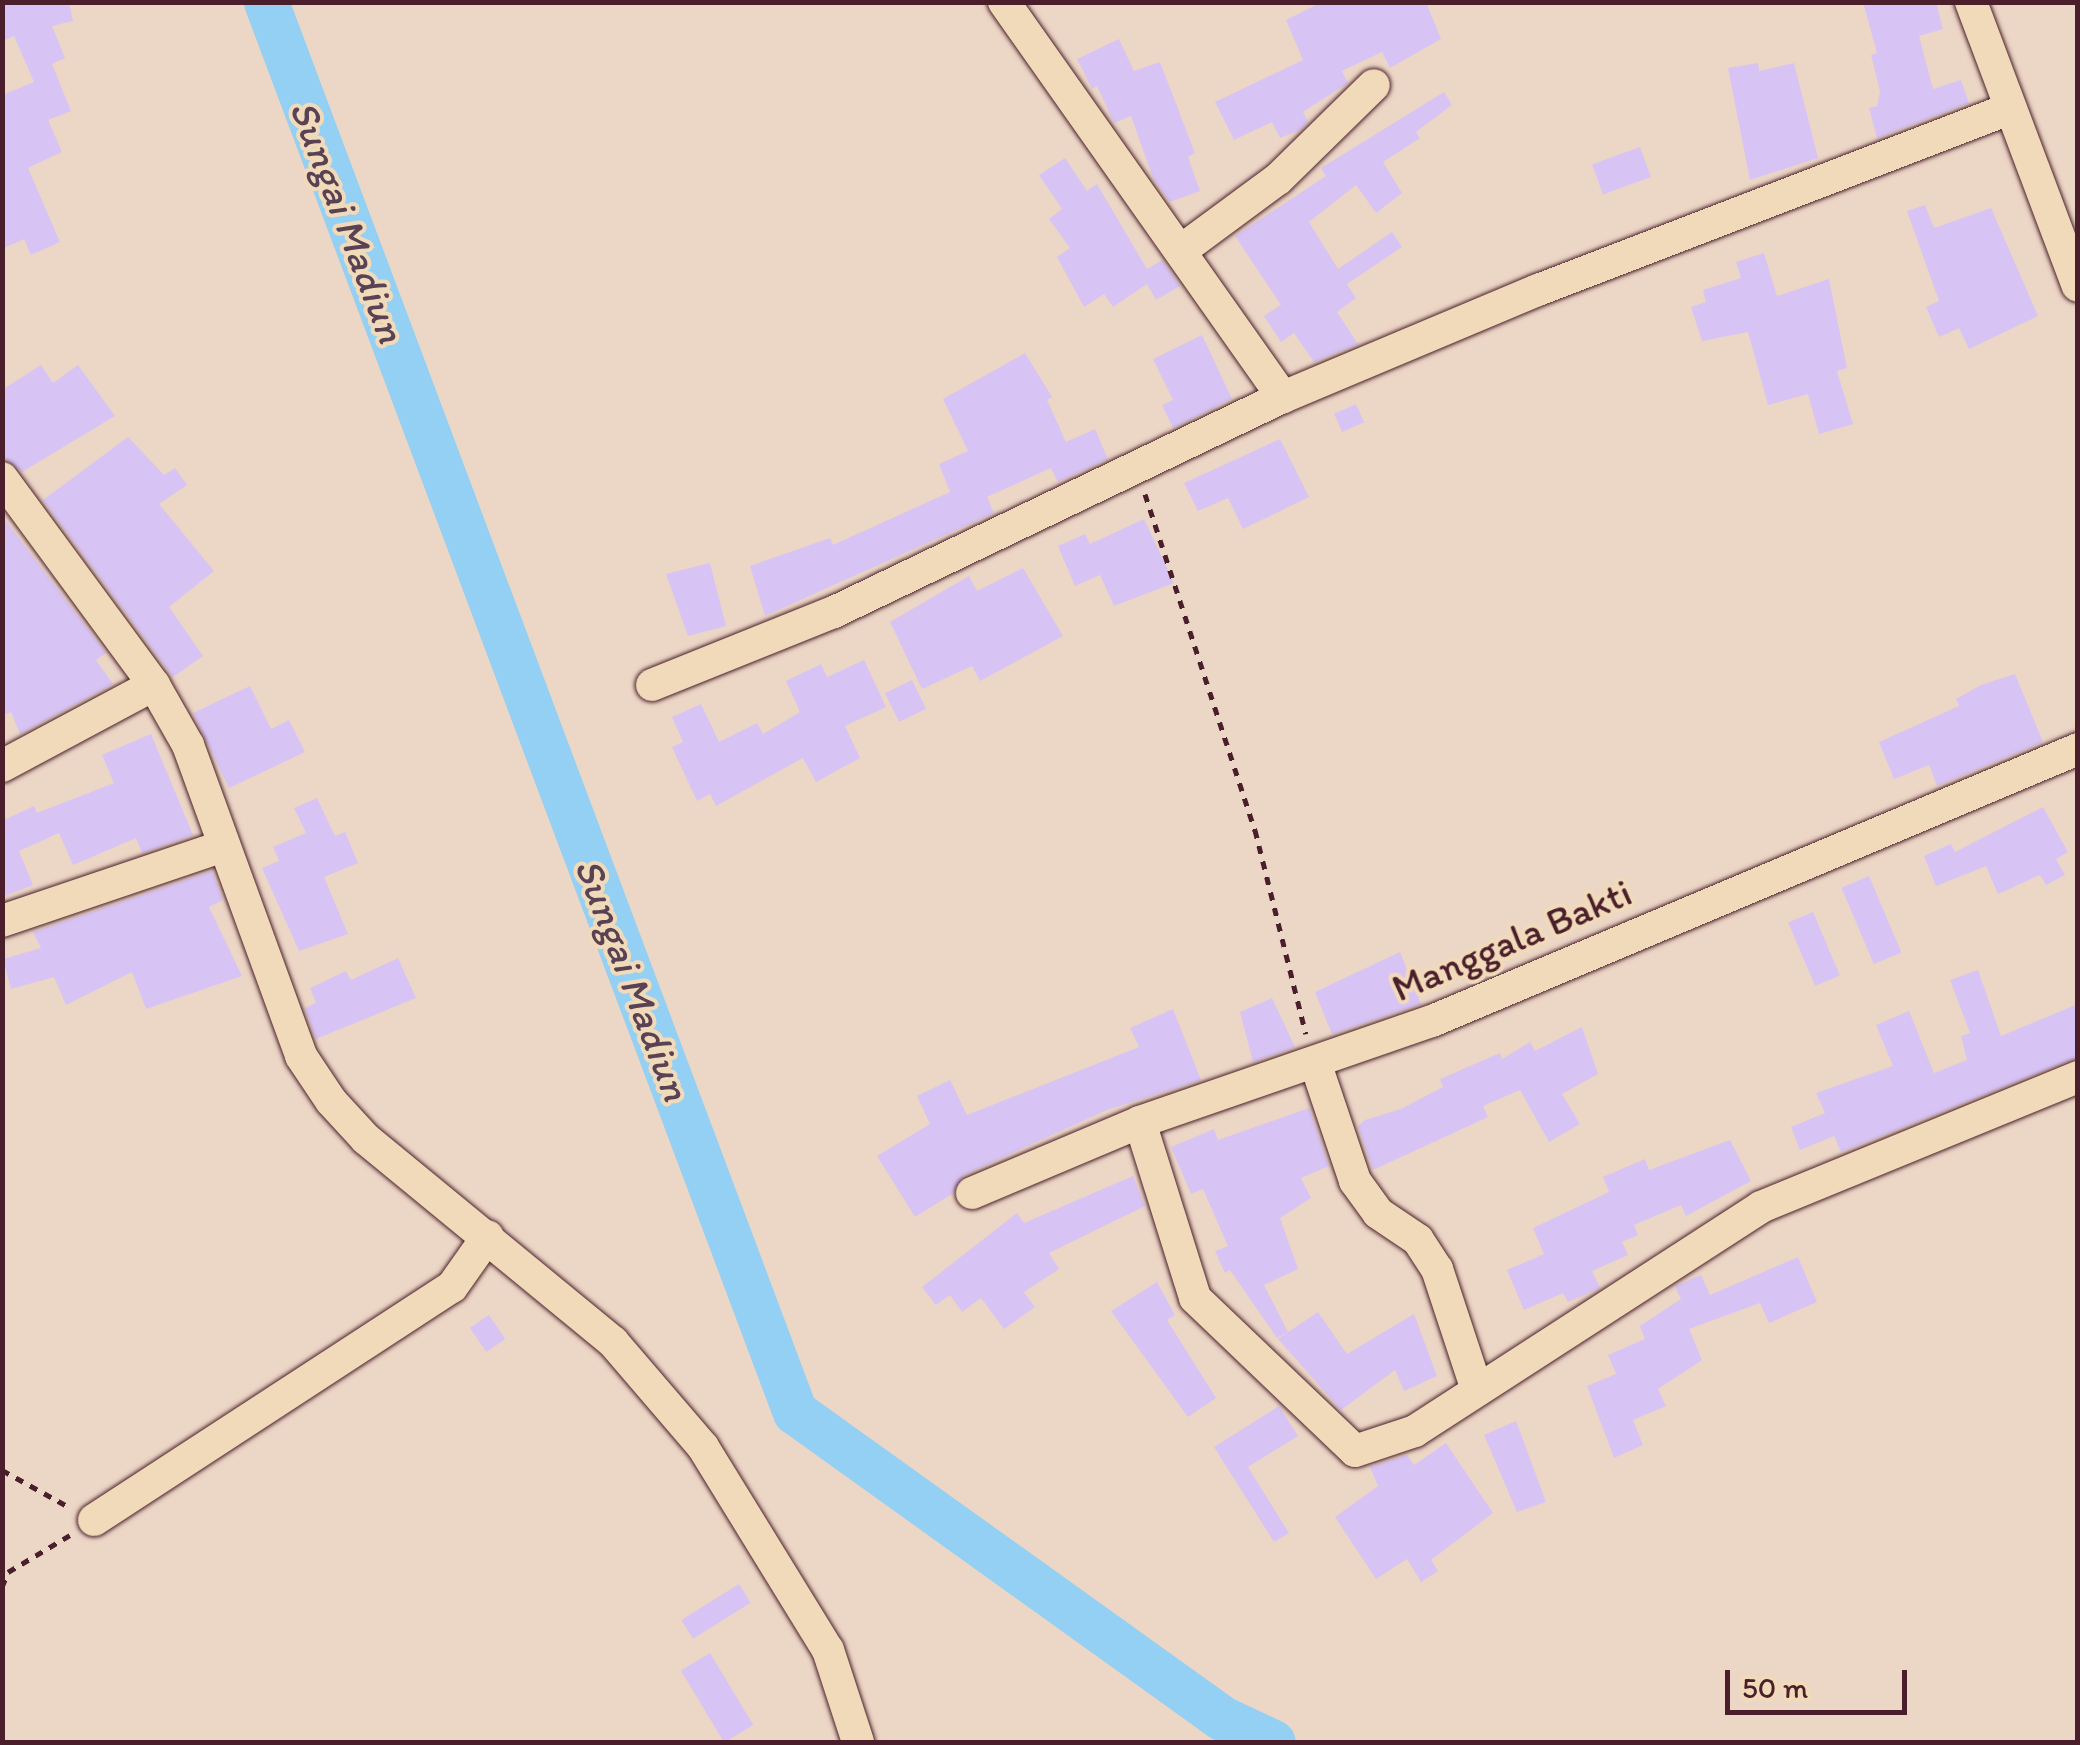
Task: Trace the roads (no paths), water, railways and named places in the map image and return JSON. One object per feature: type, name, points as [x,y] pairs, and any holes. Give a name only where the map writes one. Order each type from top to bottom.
[{"type":"street","points":[[1004,2],[1183,249],[1284,397]]},
{"type":"street","points":[[1971,2],[2078,286]]},
{"type":"street","points":[[1183,249],[1278,179],[1374,85]]},
{"type":"street","points":[[652,686],[834,612],[1284,397],[2009,109]]},
{"type":"street","points":[[8,498],[76,574],[154,685],[188,745],[301,1056],[330,1100],[366,1138],[613,1342],[703,1447],[828,1650],[858,1742]]},
{"type":"street","points":[[2,766],[154,685]]},
{"type":"street","name":"Manggala Bakti","points":[[972,1193],[1140,1122],[1432,1021],[2078,748]]},
{"type":"street","points":[[2,921],[223,846]]},
{"type":"street","points":[[1315,1062],[1356,1181],[1378,1213],[1418,1240],[1438,1270],[1476,1387]]},
{"type":"street","points":[[1140,1122],[1194,1298],[1354,1451],[1415,1432],[1476,1387],[1761,1207],[2078,1077]]},
{"type":"street","points":[[94,1520],[452,1287],[488,1236]]},
{"type":"waterway","name":"Sungai Madiun","points":[[266,2],[795,1412],[1222,1718],[1273,1742]]}]
